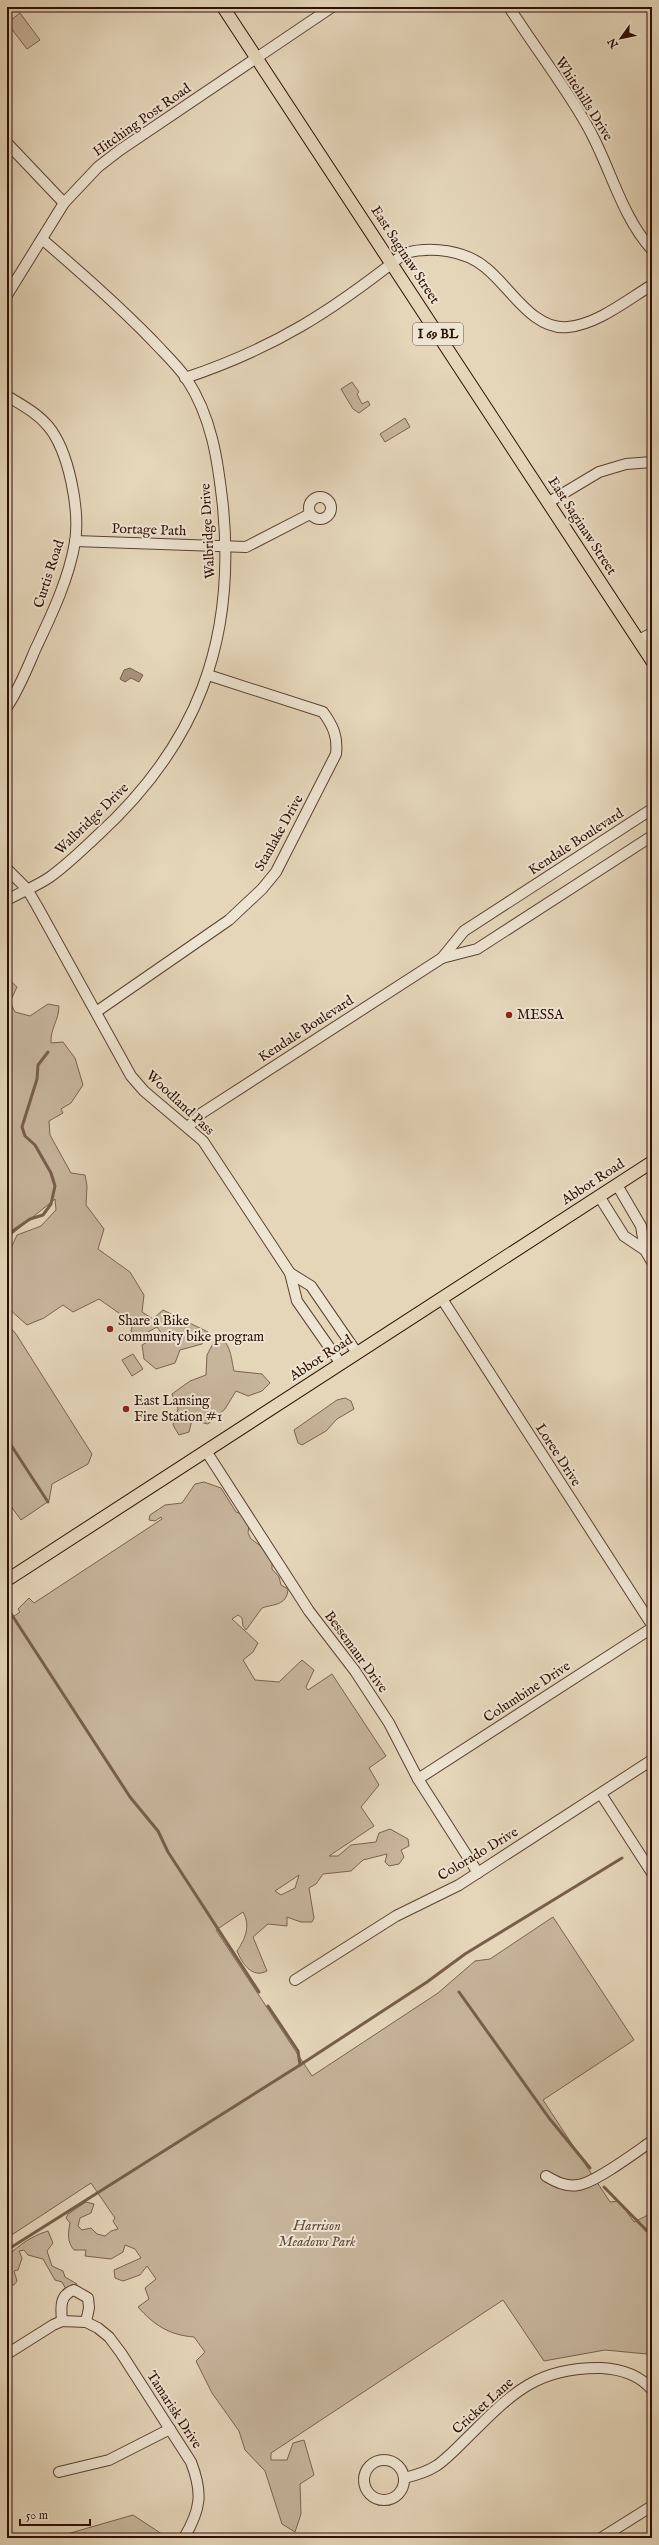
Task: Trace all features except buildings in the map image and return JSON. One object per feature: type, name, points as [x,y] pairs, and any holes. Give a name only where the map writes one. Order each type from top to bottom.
[{"type":"main road","name":"East Saginaw Street","points":[[223,7],[652,661]]},
{"type":"main road","name":"Abbot Road","points":[[7,1580],[652,1162]]},
{"type":"street","name":"Hitching Post Road","points":[[7,295],[64,203],[98,167],[120,150],[242,70],[257,57],[332,7]]},
{"type":"street","name":"Whitehills Drive","points":[[509,7],[577,108],[601,153],[626,213],[637,231],[652,250]]},
{"type":"street","points":[[7,143],[64,203]]},
{"type":"street","name":"Walbridge Drive","points":[[7,900],[50,877],[121,814],[137,797],[177,741],[208,675],[220,630],[224,600],[226,546],[215,446],[210,427],[185,378],[140,328],[92,282],[42,239]]},
{"type":"street","points":[[185,378],[237,359],[292,332],[333,308],[405,253],[414,251],[445,251],[462,255],[486,268],[533,315],[552,326],[566,327],[593,319],[652,285]]},
{"type":"street","name":"Curtis Road","points":[[7,396],[33,412],[48,426],[62,448],[72,481],[75,541],[64,583],[23,676],[7,707]]},
{"type":"street","points":[[549,502],[605,470],[626,464],[652,462]]},
{"type":"street","name":"Portage Path","points":[[75,541],[246,546],[310,514]]},
{"type":"street","points":[[639,640],[652,633]]},
{"type":"street","name":"Stanlake Drive","points":[[96,1012],[229,920],[262,890],[276,872],[336,754],[337,738],[332,725],[323,712],[208,675]]},
{"type":"street","name":"Kendale Boulevard","points":[[188,1126],[202,1113],[442,958],[464,931],[652,809]]},
{"type":"street","name":"Kendale Boulevard","points":[[442,958],[477,949],[652,836]]},
{"type":"street","name":"Woodland Pass","points":[[7,869],[27,889],[131,1076],[144,1091],[188,1126],[203,1141],[290,1273],[297,1301],[341,1364]]},
{"type":"street","points":[[617,1185],[641,1226],[645,1250],[652,1262]]},
{"type":"street","points":[[599,1196],[624,1236],[645,1250]]},
{"type":"street","name":"Woodland Pass","points":[[290,1273],[311,1286],[357,1353]]},
{"type":"street","name":"Loree Drive","points":[[442,1299],[652,1625]]},
{"type":"street","name":"Bessemaur Drive","points":[[206,1451],[309,1611],[355,1670],[389,1723],[418,1780],[478,1873]]},
{"type":"street","name":"Columbine Drive","points":[[418,1780],[652,1628]]},
{"type":"street","name":"Colorado Drive","points":[[295,1980],[396,1916],[478,1873],[652,1760]]},
{"type":"street","points":[[601,1794],[652,1873]]},
{"type":"street","points":[[546,2176],[563,2185],[579,2185],[593,2179],[652,2142]]},
{"type":"street","points":[[7,2354],[53,2325],[62,2321],[81,2322],[89,2308],[88,2298],[74,2290],[65,2295],[62,2300],[62,2321]]},
{"type":"street","name":"Tamarisk Drive","points":[[81,2322],[109,2337],[191,2462],[198,2480],[199,2505],[195,2518],[184,2538]]},
{"type":"street","name":"Cricket Lane","points":[[404,2478],[433,2470],[502,2404],[541,2378],[561,2370],[613,2368],[631,2373],[652,2390]]},
{"type":"street","points":[[59,2472],[109,2460],[132,2450],[170,2429]]},
{"type":"street","points":[[601,2538],[651,2509]]},
{"type":"green space","points":[[20,13],[40,40],[27,49],[7,23]]},
{"type":"green space","points":[[352,382],[359,392],[357,394],[362,404],[368,401],[370,405],[359,413],[353,409],[341,389]]},
{"type":"green space","points":[[405,418],[410,427],[385,442],[380,434]]},
{"type":"green space","points":[[7,978],[17,987],[10,1002],[15,1012],[30,1016],[48,1004],[59,1006],[51,1043],[63,1042],[75,1058],[83,1085],[71,1103],[61,1109],[63,1113],[49,1121],[50,1135],[71,1173],[85,1175],[87,1186],[86,1205],[104,1229],[98,1249],[130,1272],[144,1295],[142,1312],[153,1319],[163,1310],[208,1332],[202,1344],[180,1350],[175,1363],[156,1369],[144,1359],[142,1345],[162,1334],[157,1327],[137,1338],[131,1331],[133,1323],[99,1299],[73,1312],[63,1305],[44,1318],[27,1325],[7,1307],[7,1249],[11,1248],[17,1235],[41,1226],[56,1210],[55,1199],[7,1238]]},
{"type":"green space","points":[[7,1324],[16,1334],[92,1454],[88,1464],[52,1484],[49,1501],[21,1520],[7,1501]]},
{"type":"green space","points":[[217,1336],[228,1346],[234,1371],[262,1374],[270,1383],[262,1391],[248,1396],[236,1391],[225,1409],[208,1424],[192,1420],[189,1432],[179,1435],[173,1425],[178,1409],[172,1394],[190,1381],[206,1375],[207,1355]]},
{"type":"green space","points":[[133,1354],[143,1369],[132,1376],[122,1360]]},
{"type":"green space","points":[[345,1398],[351,1401],[354,1409],[337,1419],[326,1431],[302,1445],[298,1443],[294,1430],[337,1400]]},
{"type":"green space","name":"Harrison Meadows Park","points":[[204,1482],[221,1488],[236,1512],[242,1514],[249,1525],[248,1533],[251,1539],[265,1549],[272,1560],[272,1569],[279,1577],[281,1585],[288,1589],[285,1599],[275,1605],[262,1608],[246,1630],[243,1626],[242,1618],[238,1615],[232,1619],[258,1643],[253,1652],[243,1660],[255,1680],[279,1682],[302,1660],[314,1670],[306,1687],[308,1690],[332,1674],[386,1756],[369,1768],[379,1785],[361,1807],[374,1826],[329,1856],[338,1856],[351,1845],[376,1842],[379,1833],[390,1829],[408,1839],[409,1846],[401,1850],[404,1857],[399,1864],[389,1866],[385,1862],[387,1854],[363,1860],[351,1871],[323,1874],[316,1884],[309,1888],[314,1918],[312,1922],[301,1922],[287,1917],[287,1926],[268,1924],[253,1937],[267,1971],[257,1973],[252,1971],[245,1965],[237,1951],[245,1937],[247,1927],[247,1922],[243,1912],[216,1930],[312,2076],[438,1993],[475,1961],[490,1959],[553,1917],[634,2040],[543,2100],[610,2202],[619,2201],[634,2222],[652,2213],[652,2344],[647,2354],[605,2350],[544,2361],[503,2300],[271,2453],[271,2460],[287,2460],[293,2443],[304,2440],[314,2475],[300,2484],[301,2514],[295,2532],[282,2524],[265,2471],[245,2450],[239,2431],[212,2393],[196,2361],[205,2352],[194,2337],[177,2334],[163,2328],[150,2319],[138,2307],[149,2299],[145,2288],[156,2279],[147,2266],[140,2275],[123,2281],[115,2278],[114,2270],[141,2258],[135,2249],[125,2245],[123,2252],[111,2259],[85,2256],[86,2250],[74,2250],[70,2244],[70,2223],[66,2218],[68,2214],[86,2202],[94,2204],[91,2213],[80,2218],[78,2226],[82,2230],[91,2228],[97,2234],[105,2236],[111,2231],[118,2229],[113,2221],[115,2218],[91,2183],[7,2238],[7,1621],[20,1612],[18,1609],[29,1598],[34,1603],[162,1519],[161,1517],[155,1521],[149,1520],[150,1515],[165,1505],[182,1503],[195,1484]],"holes":[[[299,1875],[295,1888],[281,1895],[275,1891]]]},
{"type":"green space","points":[[48,2231],[53,2243],[47,2251],[52,2266],[63,2271],[65,2277],[77,2284],[73,2289],[66,2289],[62,2282],[55,2280],[43,2259],[28,2255],[24,2250],[19,2251],[22,2258],[18,2270],[14,2271],[17,2281],[14,2285],[7,2284],[7,2256],[31,2238]]},
{"type":"green space","points":[[133,2515],[168,2538],[53,2538]]},
{"type":"shaded area","points":[[130,668],[143,675],[139,682],[131,678],[125,682],[120,679],[124,670]]},
{"type":"waterway","points":[[7,1235],[30,1219],[43,1215],[51,1204],[55,1186],[51,1173],[35,1145],[25,1136],[22,1127],[37,1079],[38,1065],[48,1052]]},
{"type":"waterway","points":[[7,1439],[48,1502]]},
{"type":"waterway","points":[[8,1609],[130,1797],[158,1831],[168,1852],[259,1992]]},
{"type":"waterway","points":[[300,2065],[427,1982],[465,1954],[622,1858]]},
{"type":"waterway","points":[[459,1992],[549,2118],[590,2168]]},
{"type":"waterway","points":[[7,2250],[300,2065],[298,2051],[268,2006]]},
{"type":"waterway","points":[[604,2187],[652,2236]]},
{"type":"place","name":"MESSA","points":[[509,1015]]},
{"type":"place","name":"Share a Bike community bike program","points":[[110,1329]]},
{"type":"place","name":"East Lansing Fire Station #1","points":[[126,1409]]}]
